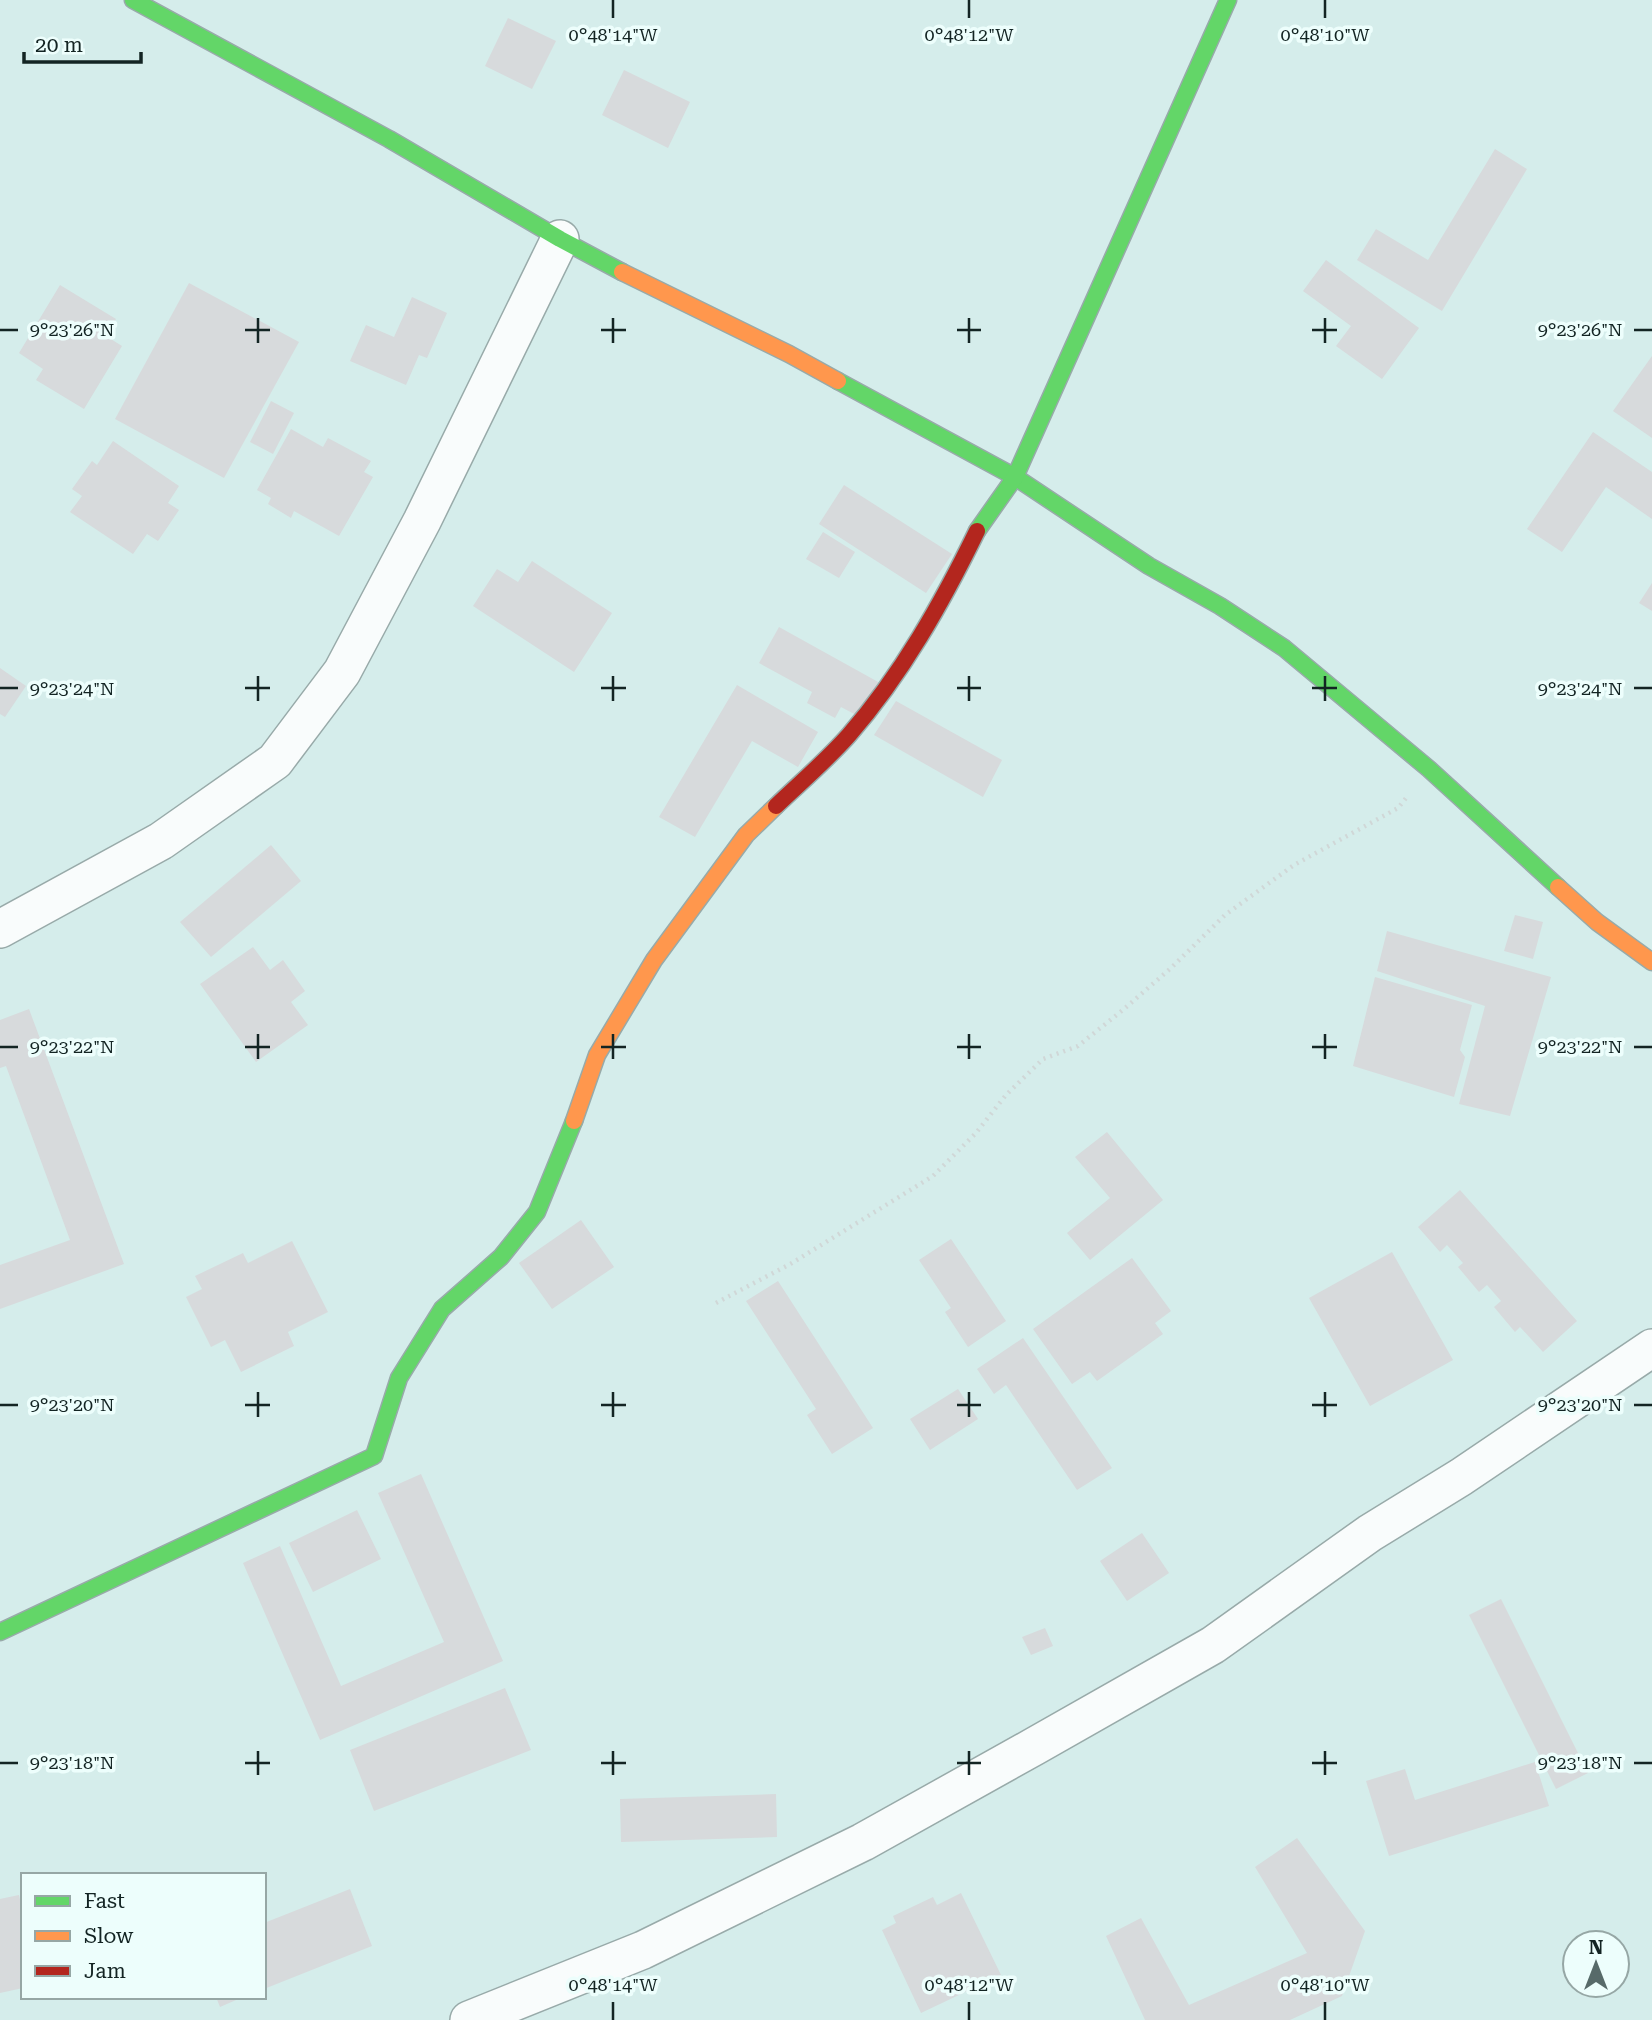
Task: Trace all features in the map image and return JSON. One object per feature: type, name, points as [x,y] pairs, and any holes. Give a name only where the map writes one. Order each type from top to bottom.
[{"type":"street","points":[[132,0],[388,138],[560,239],[789,355],[1015,477],[1149,566],[1220,606],[1284,648],[1429,769],[1597,922],[1652,961]]},
{"type":"street","points":[[1,1627],[374,1455],[400,1378],[442,1309],[501,1257],[537,1212],[563,1151],[597,1055],[654,960],[746,835],[847,737],[871,708],[947,593],[978,530],[1015,477],[1228,0]]},
{"type":"street","points":[[0,929],[161,841],[275,761],[342,672],[422,522],[560,239]]},
{"type":"street","points":[[469,2020],[656,1944],[863,1842],[1059,1733],[1213,1645],[1370,1533],[1461,1477],[1652,1349]]},
{"type":"path","points":[[716,1303],[792,1263],[933,1176],[976,1133],[1006,1095],[1043,1059],[1078,1046],[1171,968],[1225,915],[1294,865],[1398,808],[1429,769]]},
{"type":"building","points":[[508,18],[556,41],[532,89],[485,66]]},
{"type":"building","points":[[624,70],[690,102],[668,148],[602,115]]},
{"type":"building","points":[[1495,149],[1527,169],[1442,311],[1357,260],[1376,229],[1428,260]]},
{"type":"building","points":[[1326,260],[1419,328],[1382,379],[1336,346],[1351,326],[1303,291]]},
{"type":"building","points":[[189,283],[299,342],[224,478],[115,419]]},
{"type":"building","points":[[60,285],[116,319],[106,336],[122,346],[84,409],[36,380],[43,369],[19,353]]},
{"type":"building","points":[[412,297],[447,313],[427,358],[419,355],[406,385],[350,361],[366,325],[394,337]]},
{"type":"building","points":[[1652,356],[1652,438],[1613,411]]},
{"type":"building","points":[[271,401],[294,413],[273,454],[250,442]]},
{"type":"building","points":[[291,429],[323,447],[328,438],[371,461],[364,472],[373,477],[339,536],[294,511],[291,518],[268,504],[271,498],[257,490]]},
{"type":"building","points":[[1593,432],[1652,472],[1652,519],[1606,487],[1562,552],[1527,529]]},
{"type":"building","points":[[113,441],[179,486],[168,503],[179,510],[158,541],[147,534],[133,554],[70,512],[82,496],[72,489],[92,461],[97,465]]},
{"type":"building","points":[[844,485],[952,554],[926,593],[819,524]]},
{"type":"building","points":[[823,532],[855,552],[839,578],[806,559]]},
{"type":"building","points":[[532,561],[612,613],[574,672],[473,606],[497,569],[518,582]]},
{"type":"building","points":[[1652,583],[1652,611],[1639,603]]},
{"type":"building","points":[[779,627],[880,683],[860,717],[841,707],[835,718],[807,703],[812,692],[759,663]]},
{"type":"building","points":[[0,668],[26,686],[5,717],[0,714]]},
{"type":"building","points":[[737,685],[818,732],[798,767],[752,741],[695,837],[659,817]]},
{"type":"building","points":[[896,701],[1002,760],[983,797],[874,735]]},
{"type":"building","points":[[271,845],[301,881],[211,957],[180,922]]},
{"type":"building","points":[[1515,915],[1543,922],[1533,959],[1504,951]]},
{"type":"building","points":[[1387,931],[1551,977],[1510,1116],[1459,1104],[1485,1006],[1377,971]]},
{"type":"building","points":[[253,947],[270,970],[283,960],[305,991],[291,1002],[308,1025],[256,1062],[200,984]]},
{"type":"building","points":[[1375,977],[1472,1005],[1460,1050],[1465,1057],[1454,1097],[1353,1066]]},
{"type":"building","points":[[29,1009],[124,1264],[0,1309],[0,1265],[70,1240],[6,1066],[0,1068],[0,1020]]},
{"type":"building","points":[[1107,1132],[1163,1200],[1090,1260],[1067,1233],[1110,1198],[1075,1157]]},
{"type":"building","points":[[1460,1190],[1577,1321],[1543,1352],[1520,1327],[1515,1332],[1494,1307],[1501,1301],[1487,1285],[1479,1292],[1458,1267],[1463,1263],[1447,1245],[1440,1252],[1418,1227]]},
{"type":"building","points":[[581,1220],[614,1267],[552,1309],[519,1263]]},
{"type":"building","points":[[951,1239],[1006,1321],[968,1347],[945,1312],[951,1308],[919,1260]]},
{"type":"building","points":[[292,1241],[328,1312],[288,1332],[294,1346],[241,1372],[225,1340],[211,1347],[186,1297],[202,1289],[195,1276],[243,1253],[248,1263]]},
{"type":"building","points":[[1392,1252],[1453,1360],[1370,1406],[1309,1298]]},
{"type":"building","points":[[1132,1258],[1171,1311],[1155,1323],[1163,1334],[1097,1381],[1090,1372],[1072,1384],[1033,1329]]},
{"type":"building","points":[[778,1281],[873,1428],[832,1454],[807,1415],[816,1409],[746,1301]]},
{"type":"building","points":[[1023,1338],[1112,1468],[1077,1490],[1006,1385],[994,1394],[977,1369]]},
{"type":"building","points":[[958,1389],[978,1419],[930,1450],[910,1419]]},
{"type":"building","points":[[421,1474],[503,1661],[320,1740],[243,1563],[280,1546],[341,1686],[444,1642],[378,1493]]},
{"type":"building","points":[[357,1510],[381,1559],[313,1592],[289,1543]]},
{"type":"building","points":[[1142,1533],[1169,1573],[1127,1601],[1100,1561]]},
{"type":"building","points":[[1501,1599],[1588,1773],[1556,1789],[1469,1615]]},
{"type":"building","points":[[1045,1628],[1053,1646],[1031,1655],[1022,1637]]},
{"type":"building","points":[[505,1688],[531,1750],[374,1811],[350,1750]]},
{"type":"building","points":[[1535,1762],[1549,1806],[1389,1856],[1366,1781],[1405,1769],[1415,1800]]},
{"type":"building","points":[[776,1794],[777,1837],[621,1842],[620,1799]]},
{"type":"building","points":[[1297,1838],[1365,1931],[1342,1996],[1290,2020],[1145,2020],[1106,1936],[1141,1918],[1189,2005],[1307,1953],[1255,1867]]},
{"type":"building","points":[[350,1889],[372,1946],[266,1988],[266,1922]]},
{"type":"building","points":[[961,1893],[1001,1975],[921,2013],[882,1930],[896,1923],[893,1916],[933,1897],[937,1905]]},
{"type":"building","points":[[19,1895],[21,1988],[0,1993],[0,1899]]},
{"type":"building","points":[[217,1999],[238,1999],[220,2007]]},
{"type":"traffic: fast","points":[[133,0],[389,139],[622,272]]},
{"type":"traffic: fast","points":[[977,531],[1015,477],[1228,0]]},
{"type":"traffic: fast","points":[[838,381],[1015,477],[1149,566],[1220,606],[1284,648],[1429,769],[1558,887]]},
{"type":"traffic: fast","points":[[0,1632],[374,1456],[399,1378],[442,1309],[501,1257],[537,1212],[574,1121]]},
{"type":"traffic: slow","points":[[622,272],[838,381]]},
{"type":"traffic: slow","points":[[574,1121],[597,1055],[654,960],[746,835],[776,806]]},
{"type":"traffic: slow","points":[[1558,887],[1597,922],[1652,962]]},
{"type":"traffic: jam","points":[[776,806],[841,744],[886,688],[935,611],[977,531]]}]
